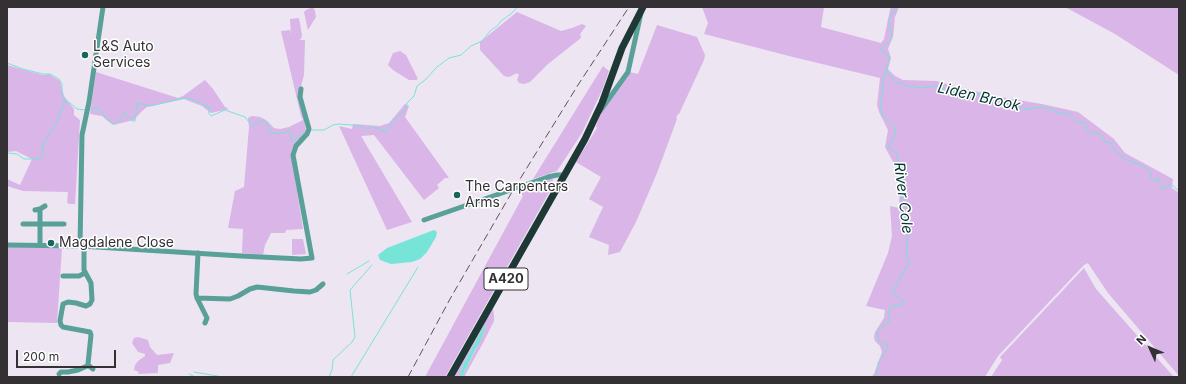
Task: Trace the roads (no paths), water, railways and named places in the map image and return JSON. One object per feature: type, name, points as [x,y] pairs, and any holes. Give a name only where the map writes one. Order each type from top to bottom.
[{"type":"highway","name":"A420","points":[[450,377],[585,139],[597,114],[622,48],[642,9]]},
{"type":"street","points":[[88,365],[90,332],[63,327],[60,321],[64,303],[76,303],[86,306],[91,303],[93,295],[91,283],[85,273],[82,246],[82,134],[103,7]]},
{"type":"street","points":[[597,114],[609,101],[628,72],[641,20],[642,9]]},
{"type":"street","points":[[7,245],[82,246],[301,259],[312,258],[293,155],[296,146],[308,131],[300,97],[301,89]]},
{"type":"street","points":[[424,220],[557,174],[564,176]]},
{"type":"street","points":[[40,208],[40,245]]},
{"type":"street","points":[[23,224],[61,224],[59,230]]},
{"type":"street","points":[[198,253],[195,290],[196,298],[207,318],[205,323]]},
{"type":"street","points":[[63,276],[79,276],[85,273]]},
{"type":"street","points":[[196,298],[230,299],[257,287],[286,291],[310,292],[316,290],[323,284]]},
{"type":"street","points":[[88,365],[93,369]]},
{"type":"street","points":[[59,374],[61,372],[72,371],[88,365]]},
{"type":"waterway","points":[[312,130],[324,130],[333,125],[339,124],[362,126],[367,129],[373,127],[386,132],[392,122],[406,108],[407,103],[414,96],[417,86],[449,58],[461,55],[471,46],[482,41],[490,31],[517,7]]},
{"type":"waterway","name":"River Cole","points":[[876,377],[878,363],[888,347],[879,341],[877,332],[880,328],[889,323],[889,311],[891,306],[901,305],[903,303],[903,300],[894,295],[893,292],[904,270],[910,263],[906,254],[908,236],[904,225],[900,204],[905,191],[902,171],[899,166],[897,154],[888,147],[894,138],[895,131],[894,127],[882,115],[881,110],[883,80],[889,60],[889,57],[881,49],[891,39],[892,35],[888,21],[896,7]]},
{"type":"waterway","points":[[7,63],[23,69],[43,74],[50,74],[59,79],[62,84],[62,95],[65,101],[56,124],[43,143],[42,157],[40,159],[24,159],[17,154],[7,153]]},
{"type":"waterway","name":"Liden Brook","points":[[886,70],[896,82],[909,86],[923,88],[935,86],[954,92],[986,96],[1019,108],[1028,109],[1041,107],[1052,109],[1058,113],[1069,114],[1077,122],[1085,123],[1089,132],[1100,134],[1105,142],[1111,143],[1114,150],[1127,160],[1148,169],[1151,172],[1150,178],[1153,180],[1159,179],[1160,186],[1163,189],[1171,184],[1179,191]]},
{"type":"waterway","points":[[90,110],[95,108],[99,109],[107,120],[114,124],[117,123],[124,113],[135,121],[137,103],[150,106],[185,98],[209,107],[209,114],[211,116],[225,110],[245,117],[252,126],[260,121],[266,122],[271,133],[278,134],[290,131],[291,140],[293,142],[300,135],[305,133]]},
{"type":"waterway","points":[[65,101],[77,109],[85,110]]},
{"type":"waterway","points":[[347,274],[369,261]]},
{"type":"waterway","points":[[329,377],[332,370],[333,360],[352,342],[355,337],[350,290],[372,265]]},
{"type":"waterway","points":[[351,377],[418,267]]},
{"type":"waterway","points":[[194,372],[223,377]]},
{"type":"waterway","points":[[189,374],[195,377]]},
{"type":"railway","points":[[408,377],[450,299],[512,192],[578,85],[629,7]]},
{"type":"place","name":"L&S Auto Services","points":[[85,55]]},
{"type":"place","name":"The Carpenters Arms","points":[[457,195]]},
{"type":"place","name":"Magdalene Close","points":[[51,243]]}]
